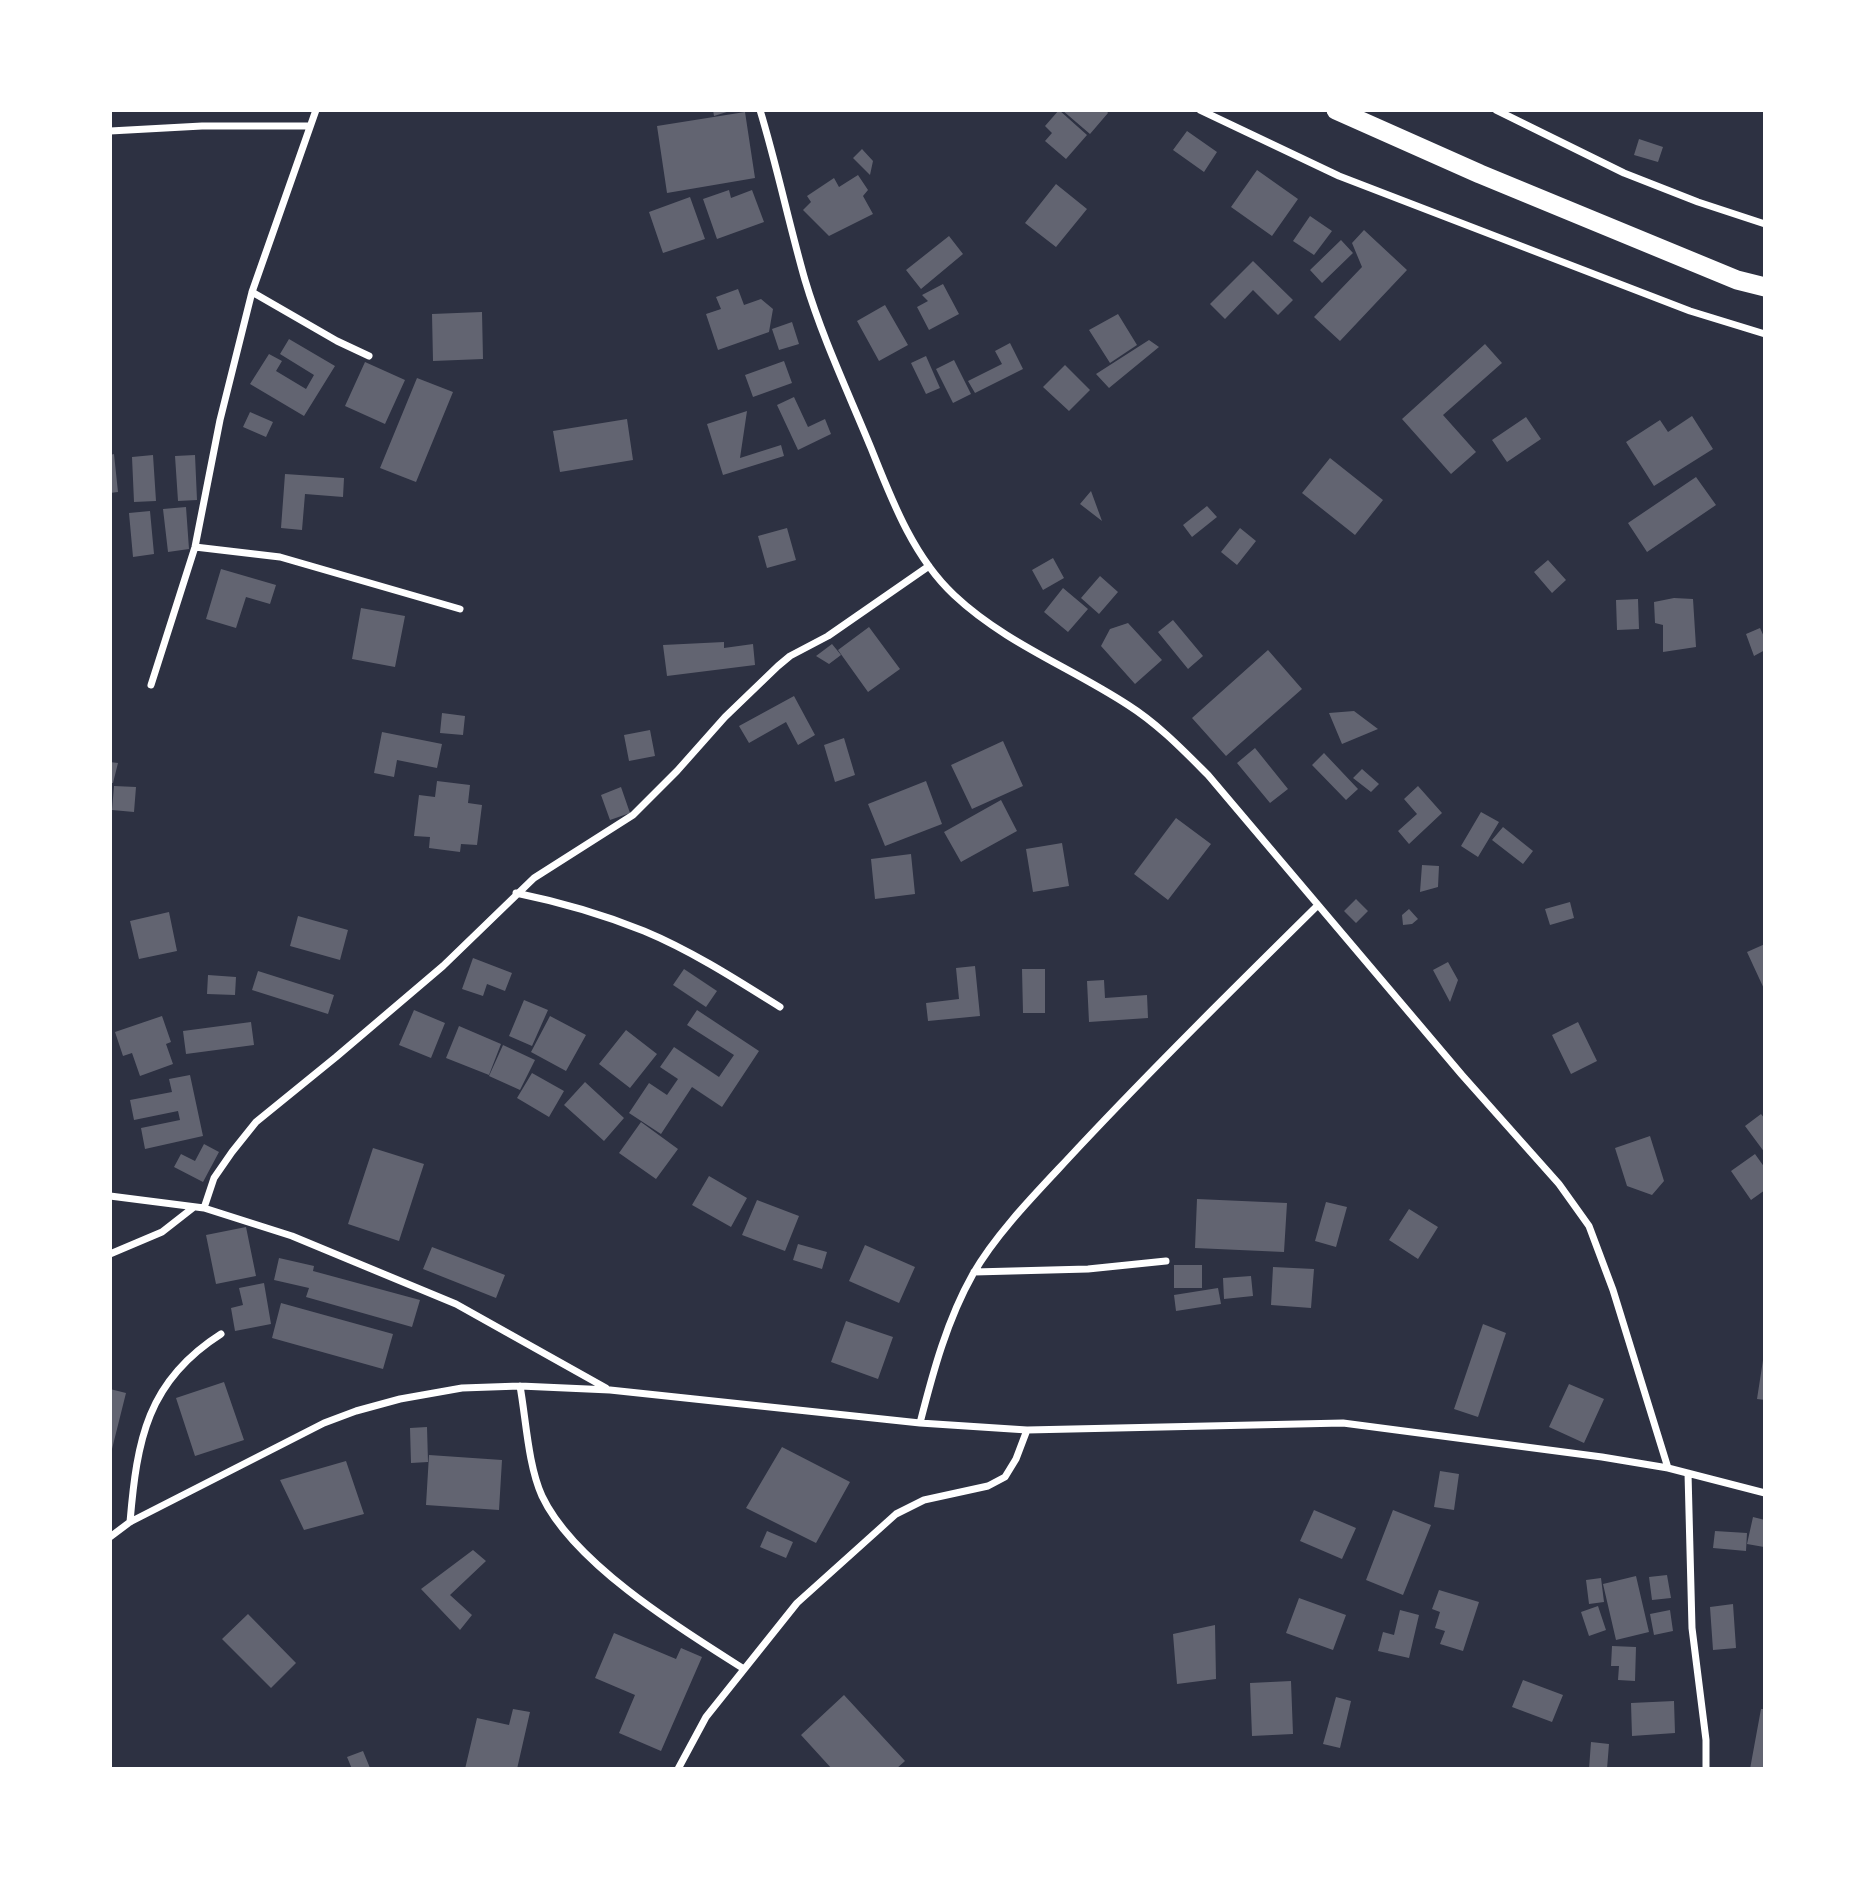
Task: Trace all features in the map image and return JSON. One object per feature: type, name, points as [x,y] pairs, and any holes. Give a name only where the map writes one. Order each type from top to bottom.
[{"type":"highway","points":[[1336,110],[1493,179],[1737,280],[1765,287]]},
{"type":"street","points":[[151,685],[195,547],[220,420],[252,292],[316,110]]},
{"type":"street","points":[[760,110],[806,281],[841,378],[894,505],[929,566],[953,594],[991,625],[1034,653],[1131,706],[1163,731],[1208,775],[1506,1127],[1559,1184],[1589,1226],[1613,1290],[1668,1468]]},
{"type":"street","points":[[1200,110],[1339,176],[1690,312],[1765,334]]},
{"type":"street","points":[[1496,110],[1624,173],[1698,202],[1765,224]]},
{"type":"street","points":[[110,131],[310,126]]},
{"type":"street","points":[[252,292],[369,356]]},
{"type":"street","points":[[195,547],[279,557],[460,609]]},
{"type":"street","points":[[204,1208],[214,1178],[256,1122],[443,966],[516,893],[552,865],[615,829],[633,815],[725,717],[790,656],[828,636],[929,566]]},
{"type":"street","points":[[516,893],[563,903],[646,932],[729,975],[780,1007]]},
{"type":"street","points":[[920,1423],[937,1357],[974,1272],[999,1237],[1155,1065],[1317,906]]},
{"type":"street","points":[[110,1196],[204,1208],[292,1236],[456,1304],[610,1390]]},
{"type":"street","points":[[110,1254],[162,1232],[194,1207]]},
{"type":"street","points":[[974,1272],[1088,1269],[1166,1261]]},
{"type":"street","points":[[130,1522],[136,1460],[141,1437],[151,1413],[183,1363],[221,1334]]},
{"type":"street","points":[[520,1386],[536,1479],[541,1494],[565,1530],[600,1567],[672,1623],[744,1670]]},
{"type":"street","points":[[110,1537],[130,1522],[324,1423],[356,1411],[400,1399],[461,1388],[520,1386],[610,1390],[920,1423],[1027,1430],[1343,1423],[1668,1468],[1765,1493]]},
{"type":"street","points":[[678,1769],[706,1717],[797,1603],[895,1514],[924,1500],[988,1486],[1005,1477],[1016,1460],[1027,1430]]},
{"type":"street","points":[[1688,1473],[1692,1628],[1706,1740],[1706,1769]]},
{"type":"building","points":[[713,110],[730,110],[730,111],[714,116]]},
{"type":"building","points":[[1059,110],[1087,135],[1066,159],[1045,141],[1052,133],[1045,126]]},
{"type":"building","points":[[1062,110],[1106,110],[1108,113],[1090,134]]},
{"type":"building","points":[[745,112],[755,178],[667,193],[657,126]]},
{"type":"building","points":[[1187,131],[1217,152],[1204,172],[1173,150]]},
{"type":"building","points":[[1639,139],[1663,147],[1658,162],[1634,155]]},
{"type":"building","points":[[862,149],[873,161],[870,175],[853,158]]},
{"type":"building","points":[[1257,170],[1298,199],[1272,236],[1231,207]]},
{"type":"building","points":[[858,175],[868,190],[863,196],[873,214],[829,236],[803,210],[811,202],[807,196],[834,178],[839,187]]},
{"type":"building","points":[[1056,184],[1087,209],[1056,247],[1025,223]]},
{"type":"building","points":[[729,190],[731,198],[752,190],[764,222],[717,239],[703,199]]},
{"type":"building","points":[[690,197],[705,239],[663,253],[649,212]]},
{"type":"building","points":[[1310,216],[1332,231],[1314,255],[1293,241]]},
{"type":"building","points":[[1364,230],[1407,270],[1340,341],[1314,317],[1362,267],[1352,243]]},
{"type":"building","points":[[949,236],[963,254],[921,289],[906,270]]},
{"type":"building","points":[[1341,240],[1353,253],[1322,283],[1310,270]]},
{"type":"building","points":[[1253,261],[1293,300],[1278,315],[1253,290],[1225,319],[1210,304]]},
{"type":"building","points":[[943,284],[959,314],[929,330],[917,307],[928,301],[922,295]]},
{"type":"building","points":[[738,289],[744,305],[761,299],[773,309],[769,332],[718,350],[706,314],[721,309],[716,297]]},
{"type":"building","points":[[885,305],[908,345],[879,361],[857,321]]},
{"type":"building","points":[[482,312],[483,359],[433,361],[432,314]]},
{"type":"building","points":[[1118,314],[1137,345],[1110,363],[1089,330]]},
{"type":"building","points":[[792,322],[799,344],[779,350],[772,329]]},
{"type":"building","points":[[289,339],[335,366],[304,416],[250,384],[269,354],[282,361],[276,371],[306,389],[314,375],[280,354]]},
{"type":"building","points":[[1149,340],[1159,347],[1109,388],[1096,374]]},
{"type":"building","points":[[1010,343],[1023,369],[975,393],[968,381],[1002,364],[995,351]]},
{"type":"building","points":[[1485,344],[1502,363],[1443,415],[1476,452],[1451,474],[1402,419]]},
{"type":"building","points":[[926,356],[940,388],[926,394],[911,363]]},
{"type":"building","points":[[954,360],[971,394],[953,403],[936,369]]},
{"type":"building","points":[[784,361],[792,383],[753,397],[745,375]]},
{"type":"building","points":[[365,362],[405,380],[385,424],[345,406]]},
{"type":"building","points":[[1065,365],[1090,390],[1069,411],[1043,387]]},
{"type":"building","points":[[417,378],[453,392],[416,482],[380,468]]},
{"type":"building","points":[[794,397],[808,427],[825,419],[831,434],[798,450],[777,405]]},
{"type":"building","points":[[747,411],[740,458],[781,445],[784,456],[723,475],[707,424]]},
{"type":"building","points":[[250,412],[273,422],[266,437],[243,427]]},
{"type":"building","points":[[1692,416],[1713,449],[1654,486],[1626,442],[1660,420],[1668,432]]},
{"type":"building","points":[[1526,417],[1541,439],[1507,462],[1492,440]]},
{"type":"building","points":[[627,419],[633,460],[560,472],[553,431]]},
{"type":"building","points":[[114,454],[118,492],[110,493],[110,455]]},
{"type":"building","points":[[153,455],[156,501],[134,502],[132,457]]},
{"type":"building","points":[[195,455],[197,500],[178,501],[175,456]]},
{"type":"building","points":[[1330,458],[1383,500],[1355,535],[1302,493]]},
{"type":"building","points":[[285,474],[344,478],[343,497],[305,494],[302,530],[281,528]]},
{"type":"building","points":[[1696,477],[1716,505],[1647,552],[1628,523]]},
{"type":"building","points":[[1091,491],[1102,521],[1080,504]]},
{"type":"building","points":[[1207,506],[1217,517],[1192,537],[1183,525]]},
{"type":"building","points":[[186,507],[189,549],[168,552],[163,509]]},
{"type":"building","points":[[150,511],[154,554],[133,557],[129,513]]},
{"type":"building","points":[[787,528],[796,560],[767,568],[758,536]]},
{"type":"building","points":[[1240,528],[1256,541],[1237,565],[1221,552]]},
{"type":"building","points":[[1053,558],[1064,578],[1043,590],[1032,570]]},
{"type":"building","points":[[1548,560],[1566,580],[1552,593],[1534,572]]},
{"type":"building","points":[[221,569],[276,585],[270,604],[246,597],[236,628],[206,619]]},
{"type":"building","points":[[1100,576],[1118,592],[1099,614],[1081,598]]},
{"type":"building","points":[[1063,588],[1088,609],[1068,632],[1044,612]]},
{"type":"building","points":[[1674,598],[1693,599],[1696,647],[1663,652],[1663,625],[1655,623],[1654,602]]},
{"type":"building","points":[[1638,599],[1639,629],[1617,630],[1616,600]]},
{"type":"building","points":[[361,608],[405,616],[395,667],[352,659]]},
{"type":"building","points":[[1173,620],[1203,656],[1188,669],[1158,632]]},
{"type":"building","points":[[1128,623],[1162,660],[1135,684],[1101,646],[1110,629]]},
{"type":"building","points":[[869,627],[900,669],[868,692],[838,650]]},
{"type":"building","points":[[1760,628],[1765,639],[1765,650],[1754,656],[1746,634]]},
{"type":"building","points":[[724,642],[724,648],[753,644],[755,665],[667,676],[663,645]]},
{"type":"building","points":[[832,644],[841,655],[829,664],[816,656]]},
{"type":"building","points":[[1268,650],[1302,689],[1226,756],[1192,718]]},
{"type":"building","points":[[794,696],[815,735],[798,745],[786,722],[749,743],[739,726]]},
{"type":"building","points":[[1354,711],[1378,729],[1342,744],[1329,713]]},
{"type":"building","points":[[442,713],[465,716],[463,735],[440,733]]},
{"type":"building","points":[[650,730],[655,756],[629,761],[624,735]]},
{"type":"building","points":[[382,732],[442,744],[437,768],[397,760],[394,777],[374,773]]},
{"type":"building","points":[[844,738],[855,775],[835,782],[824,745]]},
{"type":"building","points":[[1003,741],[1023,786],[972,809],[951,765]]},
{"type":"building","points":[[1255,748],[1288,789],[1270,803],[1237,763]]},
{"type":"building","points":[[1324,753],[1358,789],[1346,800],[1312,765]]},
{"type":"building","points":[[110,762],[118,763],[113,783],[110,783]]},
{"type":"building","points":[[1362,769],[1379,784],[1371,792],[1353,778]]},
{"type":"building","points":[[437,781],[470,785],[468,803],[482,805],[477,845],[461,844],[460,852],[429,848],[430,837],[414,836],[419,795],[435,797]]},
{"type":"building","points":[[926,781],[942,824],[885,846],[868,804]]},
{"type":"building","points":[[114,786],[136,787],[134,812],[112,810]]},
{"type":"building","points":[[1418,786],[1442,813],[1409,844],[1398,831],[1417,814],[1404,799]]},
{"type":"building","points":[[621,787],[630,813],[610,820],[601,795]]},
{"type":"building","points":[[1001,800],[1017,831],[961,862],[944,832]]},
{"type":"building","points":[[1481,812],[1499,822],[1478,857],[1461,846]]},
{"type":"building","points":[[1176,818],[1211,844],[1168,900],[1134,874]]},
{"type":"building","points":[[1503,827],[1533,851],[1523,864],[1492,840]]},
{"type":"building","points":[[1062,843],[1069,886],[1033,892],[1026,849]]},
{"type":"building","points":[[911,854],[915,894],[875,899],[871,859]]},
{"type":"building","points":[[1422,865],[1439,866],[1438,887],[1420,892]]},
{"type":"building","points":[[1356,899],[1368,911],[1356,923],[1344,911]]},
{"type":"building","points":[[1570,902],[1574,918],[1550,925],[1545,909]]},
{"type":"building","points":[[1409,909],[1418,919],[1412,924],[1403,925],[1402,915]]},
{"type":"building","points":[[169,912],[177,951],[139,959],[130,921]]},
{"type":"building","points":[[298,916],[348,930],[340,960],[290,946]]},
{"type":"building","points":[[1765,944],[1765,991],[1747,952]]},
{"type":"building","points":[[473,958],[512,973],[505,991],[487,984],[483,996],[462,989]]},
{"type":"building","points":[[1448,962],[1458,980],[1450,1002],[1433,970]]},
{"type":"building","points":[[975,966],[980,1016],[928,1021],[926,1003],[959,999],[956,968]]},
{"type":"building","points":[[684,969],[717,991],[706,1007],[673,985]]},
{"type":"building","points":[[1022,969],[1045,969],[1045,1013],[1023,1013]]},
{"type":"building","points":[[258,971],[334,995],[328,1014],[252,990]]},
{"type":"building","points":[[208,975],[236,977],[235,995],[207,994]]},
{"type":"building","points":[[1104,980],[1105,998],[1147,995],[1148,1018],[1089,1022],[1087,981]]},
{"type":"building","points":[[524,1000],[548,1010],[532,1046],[509,1036]]},
{"type":"building","points":[[414,1010],[445,1023],[431,1058],[399,1045]]},
{"type":"building","points":[[697,1010],[759,1051],[722,1107],[692,1087],[661,1134],[629,1113],[649,1083],[667,1095],[678,1079],[660,1067],[674,1047],[719,1077],[734,1055],[687,1025]]},
{"type":"building","points":[[162,1016],[171,1042],[166,1044],[173,1064],[140,1076],[132,1053],[123,1056],[115,1032]]},
{"type":"building","points":[[550,1016],[586,1035],[566,1071],[531,1052]]},
{"type":"building","points":[[251,1022],[254,1045],[186,1054],[183,1031]]},
{"type":"building","points":[[1578,1022],[1597,1061],[1571,1074],[1552,1035]]},
{"type":"building","points":[[459,1026],[501,1044],[489,1075],[446,1058]]},
{"type":"building","points":[[626,1030],[657,1054],[630,1088],[599,1064]]},
{"type":"building","points":[[503,1045],[535,1060],[520,1090],[489,1076]]},
{"type":"building","points":[[532,1073],[564,1091],[549,1117],[517,1098]]},
{"type":"building","points":[[190,1075],[203,1136],[145,1149],[141,1128],[180,1120],[178,1111],[134,1120],[130,1100],[172,1092],[169,1079]]},
{"type":"building","points":[[585,1082],[624,1118],[604,1141],[564,1105]]},
{"type":"building","points":[[1761,1114],[1765,1119],[1765,1153],[1745,1126]]},
{"type":"building","points":[[641,1122],[678,1149],[656,1179],[619,1153]]},
{"type":"building","points":[[1650,1136],[1664,1181],[1652,1195],[1627,1186],[1615,1148]]},
{"type":"building","points":[[204,1144],[219,1152],[203,1182],[174,1167],[181,1154],[195,1161]]},
{"type":"building","points":[[373,1148],[424,1164],[399,1241],[348,1224]]},
{"type":"building","points":[[1755,1154],[1765,1168],[1765,1190],[1751,1200],[1731,1171]]},
{"type":"building","points":[[709,1176],[747,1198],[731,1227],[692,1205]]},
{"type":"building","points":[[1197,1199],[1287,1203],[1284,1252],[1195,1248]]},
{"type":"building","points":[[757,1200],[799,1216],[785,1251],[742,1235]]},
{"type":"building","points":[[1326,1202],[1347,1207],[1336,1247],[1315,1241]]},
{"type":"building","points":[[1409,1209],[1438,1227],[1418,1259],[1389,1240]]},
{"type":"building","points":[[246,1227],[256,1276],[216,1284],[206,1235]]},
{"type":"building","points":[[798,1244],[827,1252],[822,1269],[793,1260]]},
{"type":"building","points":[[865,1245],[915,1267],[899,1303],[849,1281]]},
{"type":"building","points":[[432,1247],[505,1275],[496,1298],[423,1269]]},
{"type":"building","points":[[279,1258],[314,1266],[313,1271],[420,1300],[412,1327],[306,1297],[309,1288],[274,1280]]},
{"type":"building","points":[[1174,1265],[1202,1265],[1202,1288],[1174,1288]]},
{"type":"building","points":[[1273,1267],[1314,1269],[1311,1308],[1271,1305]]},
{"type":"building","points":[[1251,1276],[1253,1296],[1224,1299],[1223,1278]]},
{"type":"building","points":[[264,1283],[271,1324],[235,1331],[231,1308],[243,1305],[239,1288]]},
{"type":"building","points":[[1218,1288],[1221,1304],[1176,1311],[1174,1295]]},
{"type":"building","points":[[281,1303],[393,1334],[383,1369],[272,1338]]},
{"type":"building","points":[[846,1321],[893,1337],[878,1379],[831,1362]]},
{"type":"building","points":[[1483,1324],[1506,1333],[1478,1417],[1454,1409]]},
{"type":"building","points":[[1765,1360],[1765,1400],[1757,1399]]},
{"type":"building","points":[[224,1382],[244,1440],[195,1456],[176,1398]]},
{"type":"building","points":[[1569,1384],[1604,1399],[1584,1443],[1549,1427]]},
{"type":"building","points":[[110,1389],[126,1393],[111,1453],[110,1453]]},
{"type":"building","points":[[427,1427],[428,1462],[411,1463],[410,1428]]},
{"type":"building","points":[[782,1447],[850,1482],[816,1543],[746,1508]]},
{"type":"building","points":[[429,1455],[502,1460],[499,1510],[426,1505]]},
{"type":"building","points":[[346,1461],[364,1514],[304,1530],[280,1480]]},
{"type":"building","points":[[1440,1471],[1459,1474],[1454,1510],[1434,1507]]},
{"type":"building","points":[[1314,1510],[1356,1528],[1342,1559],[1300,1541]]},
{"type":"building","points":[[1393,1510],[1431,1525],[1403,1595],[1366,1580]]},
{"type":"building","points":[[1753,1517],[1765,1520],[1764,1547],[1747,1544]]},
{"type":"building","points":[[767,1531],[793,1542],[786,1558],[760,1547]]},
{"type":"building","points":[[1715,1531],[1747,1533],[1746,1551],[1713,1548]]},
{"type":"building","points":[[473,1550],[486,1561],[450,1595],[472,1615],[460,1630],[421,1589]]},
{"type":"building","points":[[1667,1575],[1671,1598],[1652,1600],[1649,1577]]},
{"type":"building","points":[[1636,1576],[1649,1632],[1616,1640],[1603,1584]]},
{"type":"building","points":[[1601,1578],[1604,1602],[1589,1604],[1586,1580]]},
{"type":"building","points":[[1439,1590],[1479,1602],[1463,1651],[1440,1644],[1445,1631],[1435,1628],[1440,1612],[1432,1609]]},
{"type":"building","points":[[1299,1598],[1346,1615],[1333,1650],[1286,1633]]},
{"type":"building","points":[[1733,1604],[1736,1648],[1713,1650],[1710,1607]]},
{"type":"building","points":[[1598,1606],[1606,1630],[1589,1636],[1581,1612]]},
{"type":"building","points":[[1400,1610],[1419,1615],[1409,1658],[1378,1651],[1383,1632],[1394,1635]]},
{"type":"building","points":[[1670,1610],[1673,1631],[1654,1635],[1650,1614]]},
{"type":"building","points":[[248,1614],[296,1663],[271,1688],[222,1639]]},
{"type":"building","points":[[1215,1625],[1216,1679],[1177,1684],[1173,1634]]},
{"type":"building","points":[[614,1633],[676,1659],[681,1648],[702,1657],[661,1751],[619,1733],[635,1695],[595,1678]]},
{"type":"building","points":[[1612,1646],[1636,1647],[1635,1681],[1618,1680],[1619,1666],[1611,1666]]},
{"type":"building","points":[[1523,1680],[1563,1695],[1552,1722],[1512,1707]]},
{"type":"building","points":[[1291,1681],[1293,1734],[1252,1736],[1250,1683]]},
{"type":"building","points":[[844,1695],[905,1761],[896,1769],[832,1769],[801,1735]]},
{"type":"building","points":[[1336,1697],[1351,1701],[1340,1748],[1323,1744]]},
{"type":"building","points":[[1674,1701],[1675,1733],[1632,1736],[1631,1703]]},
{"type":"building","points":[[513,1709],[530,1712],[517,1769],[465,1769],[477,1718],[509,1725]]},
{"type":"building","points":[[1761,1709],[1765,1709],[1765,1769],[1750,1769]]},
{"type":"building","points":[[1591,1742],[1609,1744],[1607,1769],[1589,1769]]},
{"type":"building","points":[[363,1751],[370,1768],[352,1769],[347,1757]]}]
